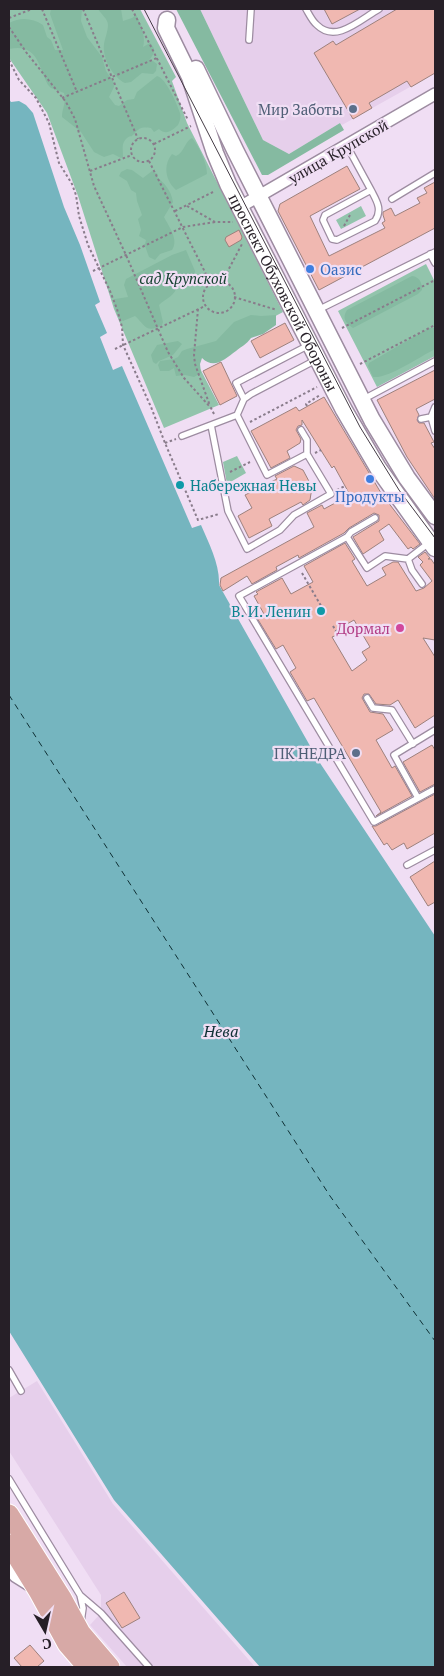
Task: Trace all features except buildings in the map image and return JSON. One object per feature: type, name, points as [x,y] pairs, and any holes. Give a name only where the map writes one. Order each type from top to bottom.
[{"type":"main road","name":"проспект Обуховской Обороны","points":[[164,14],[173,24],[362,400],[433,509]]},
{"type":"main road","name":"проспект Обуховской Обороны","points":[[164,14],[166,28],[190,77],[221,168],[240,214],[368,452],[394,493],[433,545]]},
{"type":"main road","points":[[9,1514],[62,1598],[74,1638],[87,1667]]},
{"type":"main road","points":[[9,1544],[38,1591],[74,1638],[110,1667]]},
{"type":"street","name":"улица Крупской","points":[[240,214],[259,196],[435,94]]},
{"type":"street","points":[[9,1569],[15,1576],[38,1591]]},
{"type":"lane","points":[[249,40],[251,9]]},
{"type":"lane","points":[[306,9],[315,24],[332,34],[340,32],[379,9]]},
{"type":"lane","points":[[347,146],[379,205],[379,215],[375,220],[338,240],[332,239],[323,220],[325,215],[370,190]]},
{"type":"lane","points":[[392,199],[435,173]]},
{"type":"lane","points":[[316,311],[433,253],[435,263]]},
{"type":"lane","points":[[244,399],[236,383],[311,344]]},
{"type":"lane","points":[[362,400],[435,361]]},
{"type":"lane","points":[[182,436],[237,415],[244,399],[310,363]]},
{"type":"lane","points":[[435,407],[431,417],[435,432]]},
{"type":"lane","points":[[237,415],[267,475],[308,454]]},
{"type":"lane","points":[[421,419],[431,417]]},
{"type":"lane","points":[[214,424],[220,477],[228,511],[247,549],[280,530],[294,515],[331,494],[308,454],[307,440],[301,430]]},
{"type":"lane","points":[[375,518],[351,532],[347,537],[239,596],[374,822],[435,789]]},
{"type":"lane","points":[[347,537],[367,568],[385,556],[408,559],[433,545]]},
{"type":"lane","points":[[408,559],[412,570],[422,584]]},
{"type":"lane","points":[[367,698],[373,708],[392,710],[413,744]]},
{"type":"lane","points":[[418,798],[394,755],[435,730]]},
{"type":"lane","points":[[407,865],[435,850]]},
{"type":"lane","points":[[9,1370],[21,1391]]},
{"type":"lane","points":[[9,1479],[80,1595],[83,1608],[74,1638]]},
{"type":"lane","points":[[80,1595],[102,1613],[149,1667]]},
{"type":"path","points":[[9,18],[32,9]]},
{"type":"path","points":[[42,9],[77,92]]},
{"type":"path","points":[[84,9],[138,139]]},
{"type":"path","points":[[132,9],[191,126],[154,144]]},
{"type":"path","points":[[9,27],[76,119],[94,186],[168,352],[192,388],[211,408]]},
{"type":"path","points":[[62,98],[157,58]]},
{"type":"path","points":[[9,60],[19,80],[36,98],[46,116],[59,163],[72,184],[88,245],[117,309],[122,327],[123,345],[157,420],[195,517],[198,520],[228,511]]},
{"type":"path","points":[[138,139],[148,139],[154,144],[155,154],[149,161],[138,161],[132,155],[132,146],[138,139]]},
{"type":"path","points":[[90,171],[132,155]]},
{"type":"path","points":[[149,161],[211,284]]},
{"type":"path","points":[[175,211],[222,188]]},
{"type":"path","points":[[344,204],[350,214],[344,225],[349,234]]},
{"type":"path","points":[[186,206],[215,222]]},
{"type":"path","points":[[93,271],[183,227],[215,222],[240,214]]},
{"type":"path","points":[[222,282],[243,243]]},
{"type":"path","points":[[340,330],[435,280]]},
{"type":"path","points":[[222,282],[231,288],[234,297],[231,307],[221,313],[211,311],[203,300],[206,288],[211,284],[222,282]]},
{"type":"path","points":[[234,297],[278,310]]},
{"type":"path","points":[[115,349],[206,306]]},
{"type":"path","points":[[198,309],[194,354],[195,364],[211,408],[214,424]]},
{"type":"path","points":[[358,364],[435,325]]},
{"type":"path","points":[[243,426],[321,384]]},
{"type":"path","points":[[307,406],[306,404],[325,392]]},
{"type":"path","points":[[220,477],[241,467]]},
{"type":"path","points":[[297,564],[324,611]]},
{"type":"path","points":[[333,626],[338,634]]},
{"type":"shaded area","points":[[200,9],[435,9],[435,73],[342,125],[340,123],[289,154],[263,140]]},
{"type":"shaded area","points":[[37,1381],[113,1504],[255,1667],[127,1667],[90,1625],[101,1613],[101,1595],[9,1451],[9,1398]]},
{"type":"green space","name":"сад Крупской","points":[[9,9],[140,9],[176,77],[172,81],[187,123],[283,312],[195,359],[219,405],[164,428],[114,309],[78,196],[47,113],[9,58]]},
{"type":"green space","points":[[51,9],[82,9],[81,21],[87,37],[102,57],[106,71],[114,83],[109,97],[115,105],[119,106],[127,100],[134,99],[137,92],[157,76],[164,81],[176,104],[180,115],[178,125],[167,132],[159,129],[154,132],[151,128],[140,129],[125,140],[123,157],[121,158],[113,154],[104,157],[94,152],[81,132],[62,117],[64,93],[48,85],[36,58],[26,49],[9,49],[9,23],[26,19],[43,25],[47,37],[51,40],[55,50],[63,50],[50,14]]},
{"type":"green space","points":[[98,9],[121,9],[123,21],[136,15],[140,22],[144,39],[143,47],[150,43],[154,48],[149,61],[157,64],[156,71],[153,74],[142,73],[131,82],[125,83],[116,76],[109,66],[104,49],[108,23]]},
{"type":"green space","points":[[176,9],[200,9],[263,140],[289,154],[340,123],[344,130],[268,175],[262,175]]},
{"type":"green space","points":[[192,138],[202,155],[207,174],[176,190],[169,182],[166,172],[167,163],[172,154],[176,156],[179,154]]},
{"type":"green space","points":[[127,169],[132,170],[143,178],[152,171],[158,174],[157,177],[171,194],[173,202],[164,217],[174,237],[174,246],[172,250],[160,254],[155,260],[149,257],[143,245],[146,240],[139,236],[141,230],[138,219],[142,215],[136,193],[131,190],[127,181],[119,176],[121,172]]},
{"type":"green space","points":[[361,206],[366,216],[341,229],[336,220]]},
{"type":"green space","points":[[186,250],[195,274],[187,284],[177,285],[175,292],[159,305],[162,325],[152,329],[146,327],[135,316],[123,321],[118,315],[113,301],[128,297],[124,285],[126,279],[172,255]]},
{"type":"green space","points":[[426,264],[435,282],[435,356],[377,387],[338,311]]},
{"type":"green space","points":[[412,276],[419,279],[421,283],[422,290],[418,294],[353,328],[346,322],[345,315],[347,310]]},
{"type":"green space","points":[[251,315],[276,315],[276,325],[263,334],[251,338],[219,362],[211,363],[202,358],[200,364],[201,373],[194,377],[176,376],[174,368],[169,371],[160,371],[158,365],[160,361],[174,359],[182,351],[216,341],[234,322]]},
{"type":"green space","points":[[429,328],[435,328],[435,349],[396,371],[379,377],[373,377],[368,366],[369,363]]},
{"type":"green space","points":[[178,341],[182,344],[173,355],[156,364],[153,362],[151,355],[157,345]]},
{"type":"green space","points":[[237,456],[246,473],[227,484],[223,462]]},
{"type":"water","name":"Нева","points":[[9,99],[11,102],[19,101],[26,105],[33,113],[64,207],[100,302],[95,305],[107,333],[100,337],[113,370],[122,366],[192,528],[201,525],[216,562],[219,585],[318,760],[435,936],[435,1667],[260,1667],[114,1500],[9,1331]]},
{"type":"ferry route","points":[[9,695],[330,1196],[435,1341]]},
{"type":"tram line","points":[[144,9],[360,427],[399,490],[435,538]]},
{"type":"place","name":"Мир Заботы","points":[[353,109]]},
{"type":"place","name":"Оазис","points":[[310,269]]},
{"type":"place","name":"Продукты","points":[[370,479]]},
{"type":"place","name":"Набережная Невы","points":[[180,485]]},
{"type":"place","name":"В. И. Ленин","points":[[321,611]]},
{"type":"place","name":"Дормал","points":[[400,628]]},
{"type":"place","name":"ПК НЕДРА","points":[[356,753]]}]
